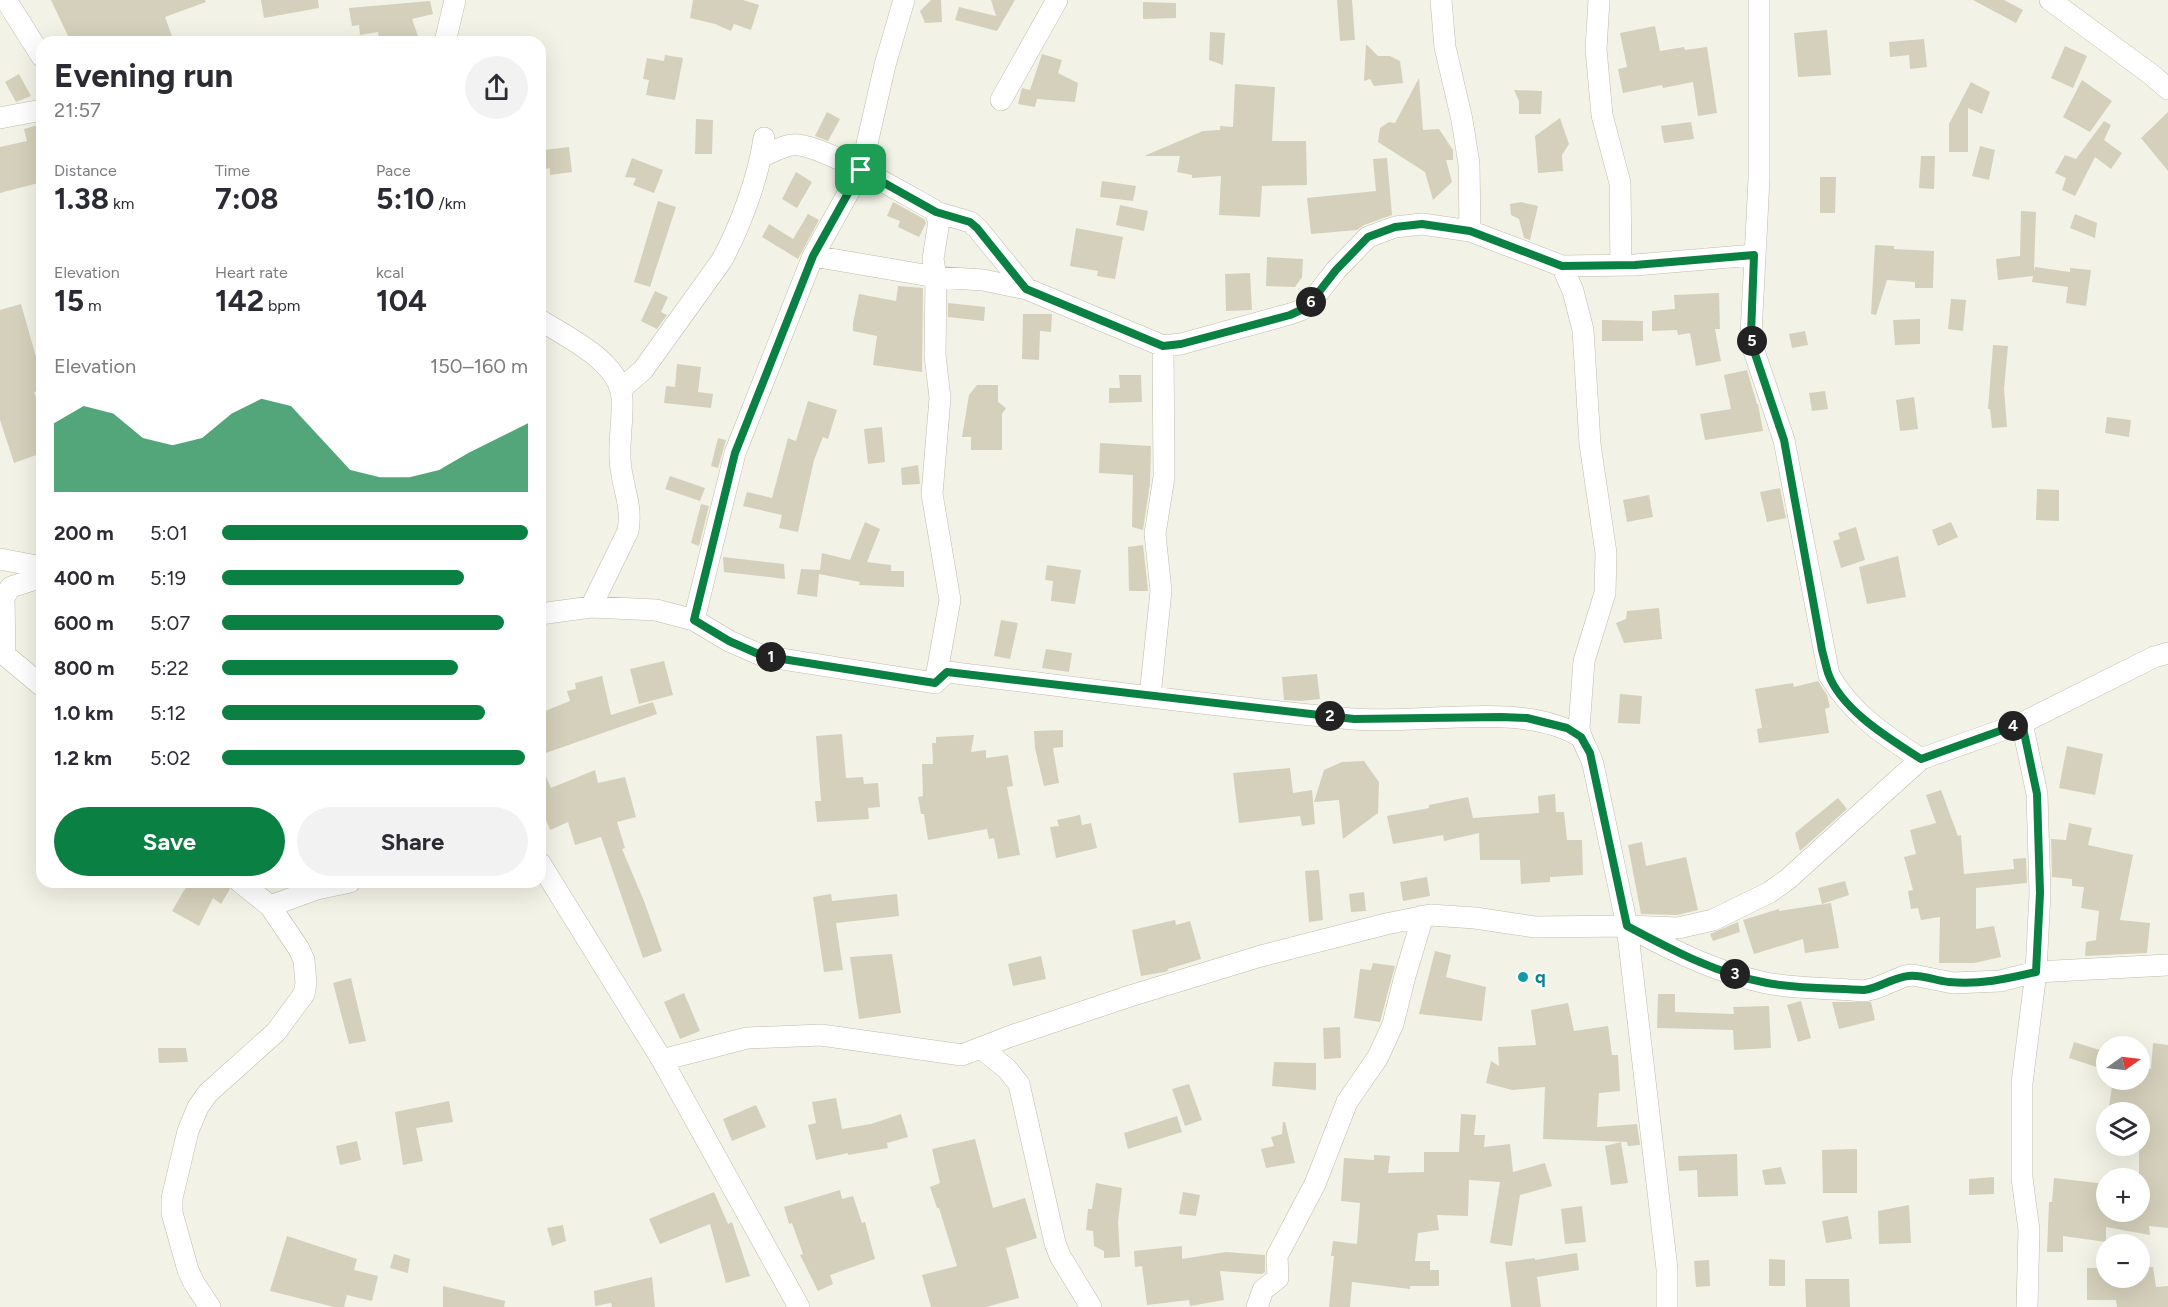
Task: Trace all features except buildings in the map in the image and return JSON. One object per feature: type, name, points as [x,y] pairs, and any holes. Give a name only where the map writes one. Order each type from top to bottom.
[{"type":"street","points":[[446,36],[455,0]]},
{"type":"street","points":[[694,620],[735,453],[813,256],[861,170],[885,65],[904,0]]},
{"type":"street","points":[[1001,100],[1057,0]]},
{"type":"street","points":[[1441,0],[1445,47],[1462,120],[1469,164],[1470,231]]},
{"type":"street","points":[[1599,0],[1596,49],[1602,115],[1620,183],[1621,265]]},
{"type":"street","points":[[1759,0],[1760,179],[1754,255],[1751,334],[1753,348],[1784,440],[1822,650],[1829,675],[1851,706],[1877,730],[1921,759]]},
{"type":"street","points":[[2050,0],[2168,89]]},
{"type":"street","points":[[10,2],[36,47]]},
{"type":"street","points":[[0,118],[36,111]]},
{"type":"street","points":[[621,389],[643,370],[722,260],[731,243],[763,147],[800,145],[861,170],[936,212],[970,222],[1026,289]]},
{"type":"street","points":[[935,683],[950,600],[932,494],[940,398],[935,354],[936,277],[933,259],[939,220],[936,212]]},
{"type":"street","points":[[813,256],[936,277],[983,280],[1026,289],[1163,346],[1181,344],[1290,315],[1301,310],[1311,302],[1336,270],[1368,237],[1395,227],[1422,224],[1470,231],[1562,266],[1621,265],[1754,255]]},
{"type":"street","points":[[1562,266],[1573,291],[1583,330],[1590,444],[1606,553],[1605,592],[1584,660],[1579,720],[1581,737]]},
{"type":"street","points":[[546,324],[603,362],[612,371],[621,389],[620,458],[630,519],[628,531],[591,607]]},
{"type":"street","points":[[1150,696],[1161,591],[1155,534],[1164,477],[1163,346]]},
{"type":"street","points":[[1,557],[36,566]]},
{"type":"street","points":[[36,579],[12,587],[4,597],[3,654],[36,681]]},
{"type":"street","points":[[546,613],[591,607],[656,610],[694,620],[729,641],[763,656],[935,683]]},
{"type":"street","points":[[662,1060],[747,1038],[821,1035],[962,1055],[1076,1014],[1261,956],[1423,916],[1475,918],[1535,927],[1678,928],[1713,920],[1770,892],[1805,866],[1921,759],[2022,723],[2154,657],[2168,653]]},
{"type":"street","points":[[935,683],[947,672],[1364,720],[1527,718],[1567,728],[1581,737],[1593,764],[1627,926],[1667,1269],[1667,1307]]},
{"type":"street","points":[[2022,723],[2037,794],[2040,893],[2036,972],[2022,1083],[2022,1178],[2029,1230],[2027,1307]]},
{"type":"street","points":[[546,873],[662,1060],[799,1307]]},
{"type":"street","points":[[210,1307],[188,1270],[172,1214],[172,1198],[188,1131],[198,1107],[208,1093],[276,1032],[304,994],[306,973],[299,948],[270,906],[248,888]]},
{"type":"street","points":[[270,906],[322,888]]},
{"type":"street","points":[[1257,1307],[1263,1290],[1278,1278],[1277,1256],[1315,1184],[1347,1102],[1378,1057],[1393,1024],[1423,916]]},
{"type":"street","points":[[1627,926],[1693,960],[1776,984],[1864,990],[1912,975],[1941,982],[2000,981],[2036,972],[2168,965]]},
{"type":"street","points":[[981,1048],[1007,1069],[1019,1084],[1055,1243],[1060,1256],[1091,1307]]},
{"type":"place","name":"q","points":[[1523,977]]},
{"type":"route","points":[[861,170],[936,212],[970,222],[1026,289],[1163,346],[1181,344],[1290,315],[1301,310],[1311,302],[1336,270],[1368,237],[1395,227],[1422,224],[1470,231],[1562,266],[1635,265],[1754,255],[1751,334],[1753,348],[1784,440],[1822,650],[1829,675],[1851,706],[1877,730],[1921,759],[2022,723],[2037,794],[2040,893],[2036,972],[2000,981],[1953,983],[1912,975],[1864,990],[1767,983],[1693,960],[1673,951],[1627,926],[1590,753],[1581,737],[1567,728],[1527,718],[1354,719],[947,672],[935,683],[763,656],[729,641],[694,620],[735,453],[813,256],[861,170]]}]
